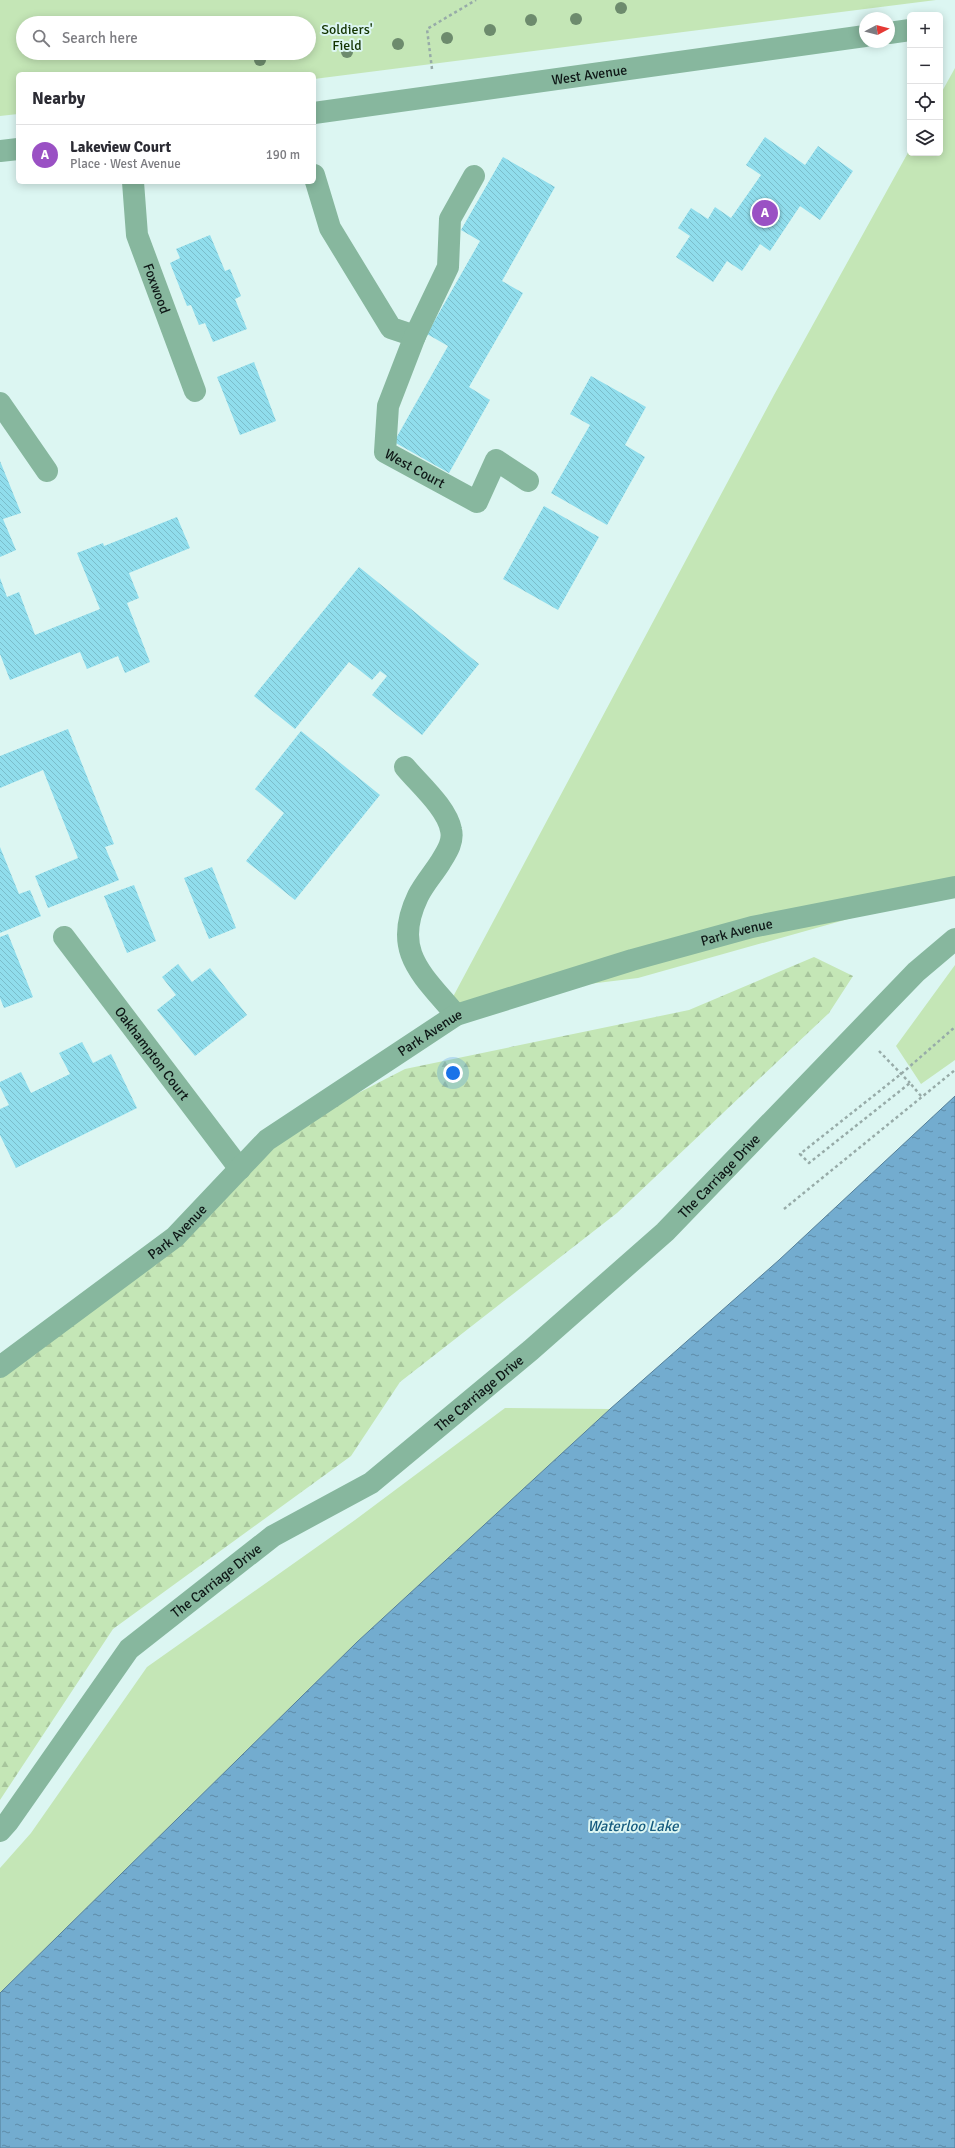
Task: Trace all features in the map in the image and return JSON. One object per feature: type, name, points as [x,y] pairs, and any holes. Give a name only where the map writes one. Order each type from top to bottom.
[{"type":"street","points":[[895,32],[907,30]]},
{"type":"street","name":"West Avenue","points":[[316,112],[859,37]]},
{"type":"street","points":[[0,151],[16,149]]},
{"type":"street","name":"West Court","points":[[474,176],[450,219],[448,267],[416,336],[388,406],[384,452],[477,502],[496,460],[528,481]]},
{"type":"street","points":[[316,182],[330,228],[391,328],[416,336]]},
{"type":"street","name":"Foxwood","points":[[133,184],[137,235],[195,391]]},
{"type":"street","points":[[0,403],[47,471]]},
{"type":"street","points":[[405,767],[445,813],[451,829],[452,840],[418,896],[407,930],[408,950],[418,969],[456,1015]]},
{"type":"street","name":"Park Avenue","points":[[0,1368],[175,1237],[267,1140],[456,1015],[632,960],[752,927],[955,887]]},
{"type":"street","name":"Oakhampton Court","points":[[64,937],[240,1169]]},
{"type":"street","name":"The Carriage Drive","points":[[0,1831],[8,1822],[128,1649],[273,1536],[371,1483],[531,1350],[665,1232],[916,972],[955,939]]},
{"type":"path","points":[[434,96],[427,29],[476,0]]},
{"type":"path","points":[[910,1084],[809,1163],[800,1154],[901,1074],[955,1027]]},
{"type":"path","points":[[858,1032],[921,1096]]},
{"type":"path","points":[[784,1209],[921,1096],[955,1070]]},
{"type":"green space","name":"Soldiers' Field","points":[[0,0],[936,0],[316,79],[316,72],[16,72],[16,114],[0,116]]},
{"type":"green space","points":[[955,68],[955,889],[638,978],[531,991],[447,1008],[774,395],[907,154],[907,156],[943,156],[943,90]]},
{"type":"green space","points":[[814,957],[853,976],[829,1013],[617,1213],[400,1382],[351,1456],[113,1629],[0,1800],[0,1367],[175,1237],[267,1140],[405,1069],[689,1010]]},
{"type":"green space","points":[[955,965],[955,1060],[921,1084],[896,1046]]},
{"type":"green space","points":[[505,1408],[610,1409],[357,1642],[0,1993],[0,1868],[31,1833],[147,1667],[355,1520]]},
{"type":"water","name":"Waterloo Lake","points":[[955,1096],[955,2148],[0,2148],[0,1993],[357,1642],[610,1409],[779,1260]]},
{"type":"building","points":[[765,137],[805,165],[818,146],[853,171],[820,220],[800,206],[770,251],[760,244],[742,271],[727,261],[713,282],[676,257],[690,236],[678,228],[691,208],[708,219],[715,207],[731,218],[761,175],[746,165]]},
{"type":"building","points":[[503,157],[555,187],[502,281],[523,293],[469,387],[490,400],[449,473],[394,442],[448,346],[427,334],[480,241],[461,230]]},
{"type":"building","points":[[210,235],[225,271],[230,269],[241,296],[235,299],[247,329],[213,342],[205,323],[199,325],[191,305],[187,306],[170,263],[180,258],[176,249]]},
{"type":"building","points":[[254,362],[276,421],[240,435],[217,377]]},
{"type":"building","points":[[591,376],[646,407],[625,445],[645,457],[607,525],[551,493],[590,425],[570,414]]},
{"type":"building","points":[[0,461],[21,513],[3,519],[16,550],[0,557]]},
{"type":"building","points":[[544,506],[599,537],[558,610],[503,579]]},
{"type":"building","points":[[177,517],[190,548],[129,573],[139,598],[127,603],[150,662],[125,673],[118,656],[87,669],[80,652],[10,680],[0,654],[0,578],[7,597],[19,592],[35,635],[100,609],[77,553],[103,543],[104,546]]},
{"type":"building","points":[[359,567],[479,664],[422,735],[372,695],[387,676],[380,671],[372,680],[349,662],[295,729],[254,696]]},
{"type":"building","points":[[68,729],[114,844],[105,847],[119,880],[48,908],[35,876],[78,858],[43,770],[0,788],[0,756]]},
{"type":"building","points":[[301,731],[380,795],[295,900],[246,861],[284,813],[255,789]]},
{"type":"building","points":[[0,847],[19,894],[30,890],[41,916],[0,933]]},
{"type":"building","points":[[212,867],[236,928],[209,939],[184,878]]},
{"type":"building","points":[[134,885],[156,941],[127,953],[104,896]]},
{"type":"building","points":[[8,934],[33,997],[4,1008],[0,998],[0,937]]},
{"type":"building","points":[[178,964],[192,982],[210,968],[247,1015],[195,1056],[157,1010],[176,995],[162,977]]},
{"type":"building","points":[[82,1042],[93,1063],[111,1054],[137,1108],[16,1168],[0,1135],[0,1109],[9,1105],[0,1087],[0,1082],[21,1072],[31,1093],[70,1074],[59,1053]]},
{"type":"place","name":"Lakeview Court","points":[[765,213]]}]
